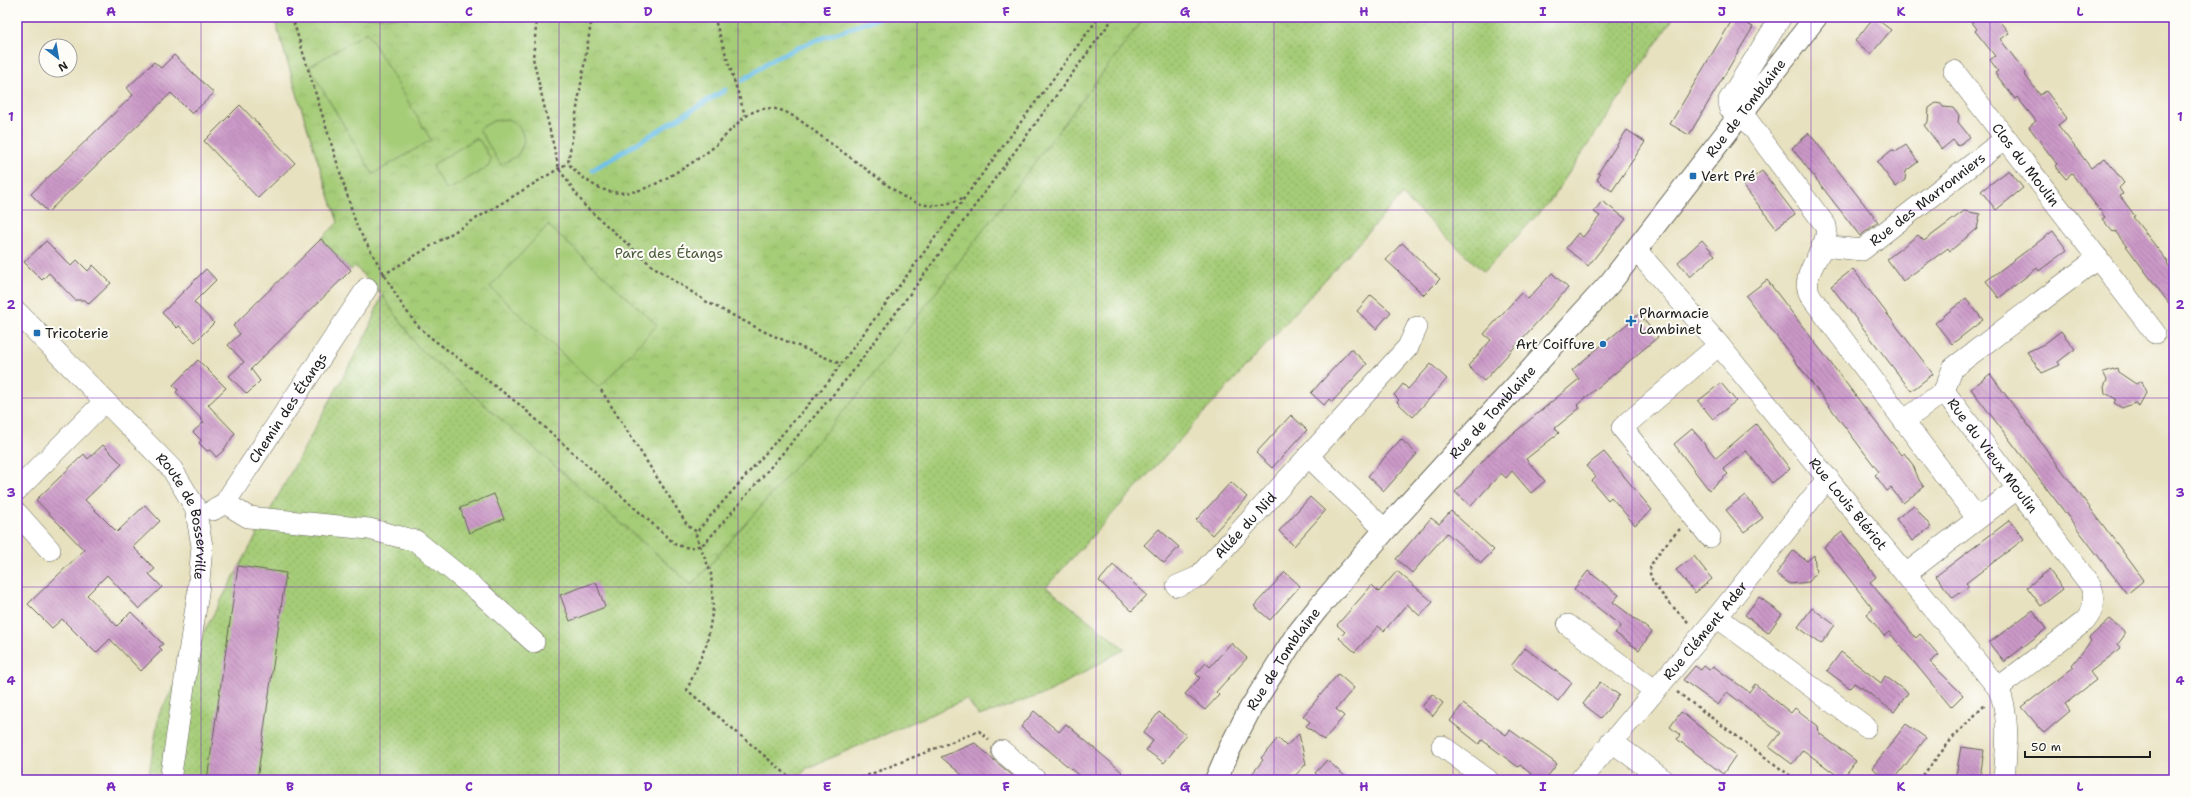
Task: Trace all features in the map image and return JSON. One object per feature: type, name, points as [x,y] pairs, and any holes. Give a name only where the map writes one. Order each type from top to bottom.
[{"type":"main road","name":"Rue de Tomblaine","points":[[1216,780],[1229,750],[1250,709],[1295,637],[1318,608],[1386,530],[1610,283],[1816,17]]},
{"type":"street","points":[[1781,17],[1729,100],[1731,111],[1739,116],[1823,221],[1827,233],[1808,276],[1806,285],[1808,293],[1977,518]]},
{"type":"street","name":"Clos du Moulin","points":[[1954,71],[2155,333]]},
{"type":"street","name":"Rue des Marronniers","points":[[1822,246],[1862,250],[2006,138]]},
{"type":"street","name":"Rue Louis Blériot","points":[[1636,250],[1719,345],[1906,574],[1990,693],[2004,707],[2006,749],[2004,780]]},
{"type":"street","points":[[1944,391],[1953,368],[2098,258]]},
{"type":"street","name":"Chemin des Étangs","points":[[225,503],[367,288]]},
{"type":"street","name":"Route de Bosserville","points":[[17,312],[172,469],[190,495],[198,516],[202,546],[198,593],[170,780]]},
{"type":"street","name":"Allée du Nid","points":[[1177,586],[1198,577],[1408,347],[1417,327]]},
{"type":"street","points":[[1710,537],[1622,428],[1719,345]]},
{"type":"street","name":"Rue du Vieux Moulin","points":[[1904,421],[1944,391],[2091,586],[2095,595],[2091,614],[2085,621],[1990,693]]},
{"type":"street","points":[[17,490],[105,401]]},
{"type":"street","points":[[1308,456],[1386,530]]},
{"type":"street","name":"Rue Clément Ader","points":[[1580,780],[1611,741],[1717,617],[1828,478]]},
{"type":"street","points":[[1906,574],[2018,488]]},
{"type":"street","points":[[198,516],[225,503],[248,517],[369,529],[416,542],[478,590],[534,642]]},
{"type":"street","points":[[17,513],[50,550]]},
{"type":"street","points":[[1717,617],[1866,727]]},
{"type":"street","points":[[1568,625],[1658,686]]},
{"type":"street","points":[[1611,741],[1664,780]]},
{"type":"street","points":[[1442,746],[1488,780]]},
{"type":"street","points":[[1002,751],[1036,780]]},
{"type":"path","points":[[292,17],[357,227],[383,274],[417,325],[430,337],[520,405],[676,545],[688,548],[700,546],[706,542],[850,375],[1114,17]]},
{"type":"path","points":[[537,17],[533,58],[559,169],[585,206],[651,265],[707,302],[767,333],[841,364]]},
{"type":"path","points":[[367,288],[383,274],[568,163],[592,17]]},
{"type":"path","points":[[714,17],[745,115]]},
{"type":"path","points":[[697,532],[829,381],[1099,17]]},
{"type":"path","points":[[568,163],[581,176],[600,188],[613,192],[637,192],[668,178],[706,154],[745,115],[754,110],[780,110],[809,127],[902,196],[918,204],[941,205],[966,197]]},
{"type":"path","points":[[601,390],[688,526],[697,532],[703,555],[711,573],[713,590],[711,628],[703,656],[687,690],[793,780]]},
{"type":"path","points":[[1692,515],[1653,562],[1650,569],[1653,583],[1700,636]]},
{"type":"path","points":[[1658,686],[1796,780]]},
{"type":"path","points":[[1919,780],[1955,735],[1986,704],[1990,693]]},
{"type":"path","points":[[856,780],[979,731],[1002,751]]},
{"type":"green space","points":[[274,17],[1674,17],[1550,201],[1484,272],[1402,195],[1046,587],[1125,649],[1047,693],[979,716],[967,699],[807,768],[797,780],[148,780],[159,714],[367,333],[382,295],[355,266],[351,270],[321,239],[338,222],[313,146]]},
{"type":"green space","name":"Parc des Étangs","points":[[274,17],[1145,17],[861,391],[692,585],[418,347],[382,295],[355,266],[351,270],[321,239],[338,222],[313,146]]},
{"type":"green space","points":[[367,32],[431,140],[373,174],[309,67]]},
{"type":"green space","points":[[507,119],[519,128],[524,142],[518,155],[501,165],[479,129],[493,121]]},
{"type":"green space","points":[[475,139],[480,141],[491,160],[489,166],[450,189],[445,188],[433,168],[434,164]]},
{"type":"green space","points":[[548,225],[657,325],[599,388],[490,287]]},
{"type":"building","points":[[1734,17],[1753,27],[1689,135],[1670,124]]},
{"type":"building","points":[[1874,17],[1891,30],[1871,54],[1855,41]]},
{"type":"building","points":[[1968,17],[1996,17],[2009,33],[2000,39],[2026,73],[2025,75],[2040,95],[2046,91],[2067,118],[2058,125],[2091,168],[2105,158],[2124,183],[2119,188],[2123,194],[2120,196],[2135,216],[2133,217],[2168,262],[2167,263],[2174,273],[2174,310],[2115,231],[2113,232],[2102,219],[2105,217],[2072,174],[2066,179],[2055,166],[2057,164],[2029,127],[2036,121],[2017,97],[2015,99],[1995,73],[1998,71],[1990,60],[1995,56],[1975,31],[1977,29]]},
{"type":"building","points":[[174,55],[214,93],[192,114],[171,93],[48,212],[31,194],[133,95],[127,88],[154,62],[161,68]]},
{"type":"building","points":[[1936,103],[1941,104],[1943,107],[1954,108],[1959,115],[1958,122],[1970,137],[1958,146],[1953,140],[1942,149],[1924,125],[1928,122],[1929,108]]},
{"type":"building","points":[[240,105],[295,163],[258,198],[204,141]]},
{"type":"building","points":[[1627,130],[1645,142],[1612,191],[1597,180],[1600,174],[1598,173]]},
{"type":"building","points":[[1809,133],[1878,222],[1860,236],[1792,148]]},
{"type":"building","points":[[1906,145],[1918,162],[1906,171],[1905,180],[1896,187],[1877,162],[1892,150],[1897,151]]},
{"type":"building","points":[[2009,170],[2023,188],[1996,210],[1981,191]]},
{"type":"building","points":[[1762,171],[1795,214],[1776,228],[1743,185]]},
{"type":"building","points":[[1602,201],[1626,219],[1588,266],[1566,248],[1578,233],[1583,237],[1600,216],[1594,212]]},
{"type":"building","points":[[1964,211],[1980,214],[1977,229],[1950,251],[1948,248],[1903,281],[1887,259],[1918,235],[1924,241]]},
{"type":"building","points":[[2053,231],[2067,250],[2039,271],[2037,268],[1999,298],[1986,281]]},
{"type":"building","points":[[321,239],[351,270],[251,369],[260,381],[247,394],[229,376],[244,362],[228,345],[240,334],[233,326]]},
{"type":"building","points":[[1702,240],[1715,255],[1690,277],[1678,262]]},
{"type":"building","points":[[46,241],[71,266],[77,260],[88,271],[93,265],[111,283],[89,304],[85,300],[75,300],[49,273],[42,280],[24,262]]},
{"type":"building","points":[[1402,243],[1440,279],[1424,295],[1386,260]]},
{"type":"building","points":[[206,269],[216,280],[194,302],[214,323],[195,342],[179,326],[177,328],[162,313]]},
{"type":"building","points":[[1853,269],[1933,374],[1911,391],[1831,286]]},
{"type":"building","points":[[1552,273],[1568,288],[1484,381],[1468,366],[1491,340],[1484,334],[1521,293],[1528,299]]},
{"type":"building","points":[[1767,280],[1901,455],[1904,453],[1913,465],[1919,480],[1924,487],[1903,503],[1891,488],[1887,491],[1875,475],[1879,472],[1746,296]]},
{"type":"building","points":[[1371,295],[1391,312],[1376,329],[1357,311]]},
{"type":"building","points":[[1966,298],[1983,320],[1952,344],[1935,323]]},
{"type":"building","points":[[1639,314],[1658,337],[1577,405],[1580,408],[1555,428],[1559,433],[1526,459],[1545,481],[1531,493],[1512,471],[1506,478],[1501,473],[1471,506],[1455,492],[1491,452],[1579,379],[1572,370]]},
{"type":"building","points":[[2061,331],[2075,349],[2058,362],[2060,365],[2042,373],[2027,352],[2044,344]]},
{"type":"building","points":[[1351,349],[1367,364],[1332,402],[1329,399],[1324,405],[1311,393]]},
{"type":"building","points":[[198,360],[226,388],[208,405],[235,433],[223,451],[216,457],[210,450],[207,451],[199,443],[201,440],[193,432],[204,422],[176,392],[178,390],[173,385]]},
{"type":"building","points":[[1431,364],[1447,379],[1413,417],[1397,402],[1399,400],[1394,395],[1403,384],[1408,389]]},
{"type":"building","points":[[2117,368],[2118,372],[2136,384],[2142,381],[2146,393],[2139,406],[2135,403],[2122,408],[2114,403],[2116,399],[2105,393],[2104,387],[2107,380],[2103,372]]},
{"type":"building","points":[[1990,374],[2144,580],[2127,594],[1971,389]]},
{"type":"building","points":[[1721,383],[1736,401],[1713,419],[1698,401]]},
{"type":"building","points":[[1291,415],[1307,430],[1272,468],[1256,453]]},
{"type":"building","points":[[1756,424],[1790,469],[1772,483],[1746,451],[1723,469],[1728,474],[1709,490],[1674,444],[1692,429],[1716,458]]},
{"type":"building","points":[[1401,439],[1417,454],[1384,491],[1368,476]]},
{"type":"building","points":[[103,445],[122,464],[85,500],[117,532],[145,505],[160,521],[133,547],[155,569],[149,574],[162,587],[139,609],[107,575],[87,595],[117,626],[131,612],[163,644],[159,647],[162,650],[141,671],[110,639],[96,653],[62,619],[52,628],[28,604],[84,550],[36,500],[84,454],[88,459]]},
{"type":"building","points":[[1604,452],[1652,510],[1635,525],[1611,497],[1608,500],[1592,481],[1596,477],[1586,466]]},
{"type":"building","points":[[1231,482],[1247,497],[1212,535],[1196,520]]},
{"type":"building","points":[[494,494],[504,519],[469,533],[460,508]]},
{"type":"building","points":[[1745,495],[1763,518],[1744,532],[1726,510]]},
{"type":"building","points":[[1310,497],[1325,511],[1294,546],[1279,531]]},
{"type":"building","points":[[1914,505],[1931,527],[1912,541],[1896,519]]},
{"type":"building","points":[[1451,511],[1494,550],[1481,563],[1447,533],[1412,573],[1396,559],[1431,518],[1439,524]]},
{"type":"building","points":[[2010,520],[2024,539],[1966,583],[1969,587],[1953,598],[1936,576]]},
{"type":"building","points":[[1159,529],[1179,547],[1164,563],[1144,545]]},
{"type":"building","points":[[1842,532],[1876,577],[1870,582],[1916,638],[1920,634],[1939,655],[1930,662],[1963,695],[1951,707],[1889,632],[1884,636],[1867,614],[1873,609],[1824,547]]},
{"type":"building","points":[[1793,551],[1807,561],[1814,555],[1816,573],[1809,582],[1790,584],[1776,574]]},
{"type":"building","points":[[1694,556],[1712,579],[1695,593],[1676,570]]},
{"type":"building","points":[[1113,565],[1147,595],[1132,611],[1099,581]]},
{"type":"building","points":[[238,566],[286,573],[257,780],[207,780]]},
{"type":"building","points":[[2049,570],[2063,589],[2041,606],[2027,587]]},
{"type":"building","points":[[1397,571],[1433,602],[1420,616],[1407,604],[1384,631],[1378,626],[1355,652],[1339,638],[1345,632],[1337,625],[1372,585],[1379,592]]},
{"type":"building","points":[[1588,571],[1619,595],[1613,602],[1652,632],[1639,650],[1615,633],[1621,626],[1574,589]]},
{"type":"building","points":[[1285,572],[1300,586],[1270,620],[1254,606]]},
{"type":"building","points":[[596,582],[605,607],[570,621],[560,595]]},
{"type":"building","points":[[1759,597],[1782,614],[1768,633],[1745,615]]},
{"type":"building","points":[[1812,608],[1835,625],[1821,644],[1798,627]]},
{"type":"building","points":[[2033,610],[2046,629],[2004,662],[1989,643]]},
{"type":"building","points":[[2110,619],[2124,631],[2124,636],[2118,644],[2121,648],[2090,672],[2096,680],[2065,704],[2070,711],[2044,733],[2022,707],[2074,667],[2072,665],[2091,641],[2089,638]]},
{"type":"building","points":[[1231,643],[1247,658],[1216,692],[1219,695],[1205,710],[1185,694],[1200,678],[1196,674],[1206,663],[1210,667]]},
{"type":"building","points":[[1525,648],[1572,683],[1558,701],[1511,666]]},
{"type":"building","points":[[1841,652],[1881,683],[1885,676],[1908,693],[1894,712],[1854,683],[1850,688],[1827,671]]},
{"type":"building","points":[[1695,666],[1701,670],[1704,666],[1709,670],[1713,666],[1749,692],[1755,684],[1791,713],[1795,708],[1818,726],[1819,733],[1856,761],[1842,779],[1803,750],[1792,764],[1769,747],[1780,733],[1727,692],[1718,705],[1683,680]]},
{"type":"building","points":[[1338,674],[1354,688],[1336,709],[1344,716],[1324,740],[1306,726],[1310,722],[1303,716]]},
{"type":"building","points":[[1600,682],[1619,695],[1601,718],[1583,704]]},
{"type":"building","points":[[1432,694],[1443,703],[1433,716],[1422,707]]},
{"type":"building","points":[[1463,704],[1506,735],[1510,730],[1557,764],[1545,780],[1539,780],[1520,765],[1518,767],[1482,740],[1479,744],[1450,721]]},
{"type":"building","points":[[1034,711],[1059,732],[1066,724],[1122,772],[1114,780],[1084,780],[1021,727]]},
{"type":"building","points":[[1159,712],[1186,735],[1164,763],[1146,750],[1153,741],[1143,733]]},
{"type":"building","points":[[1681,712],[1736,755],[1723,774],[1677,739],[1680,735],[1670,727]]},
{"type":"building","points":[[1906,724],[1926,738],[1894,780],[1889,780],[1872,768]]},
{"type":"building","points":[[1299,734],[1306,764],[1291,780],[1247,780],[1263,760],[1261,758],[1278,738],[1286,746]]},
{"type":"building","points":[[975,743],[1018,780],[968,780],[941,757]]},
{"type":"building","points":[[1961,747],[1984,750],[1980,778],[1956,775]]},
{"type":"building","points":[[1327,760],[1349,780],[1323,780],[1315,773]]},
{"type":"waterway","points":[[743,80],[773,59],[809,43],[881,17]]},
{"type":"waterway","points":[[593,170],[725,90]]},
{"type":"place","name":"Vert Pré","points":[[1693,176]]},
{"type":"place","name":"Pharmacie Lambinet","points":[[1631,321]]},
{"type":"place","name":"Tricoterie","points":[[37,333]]},
{"type":"place","name":"Art Coiffure","points":[[1603,344]]}]
